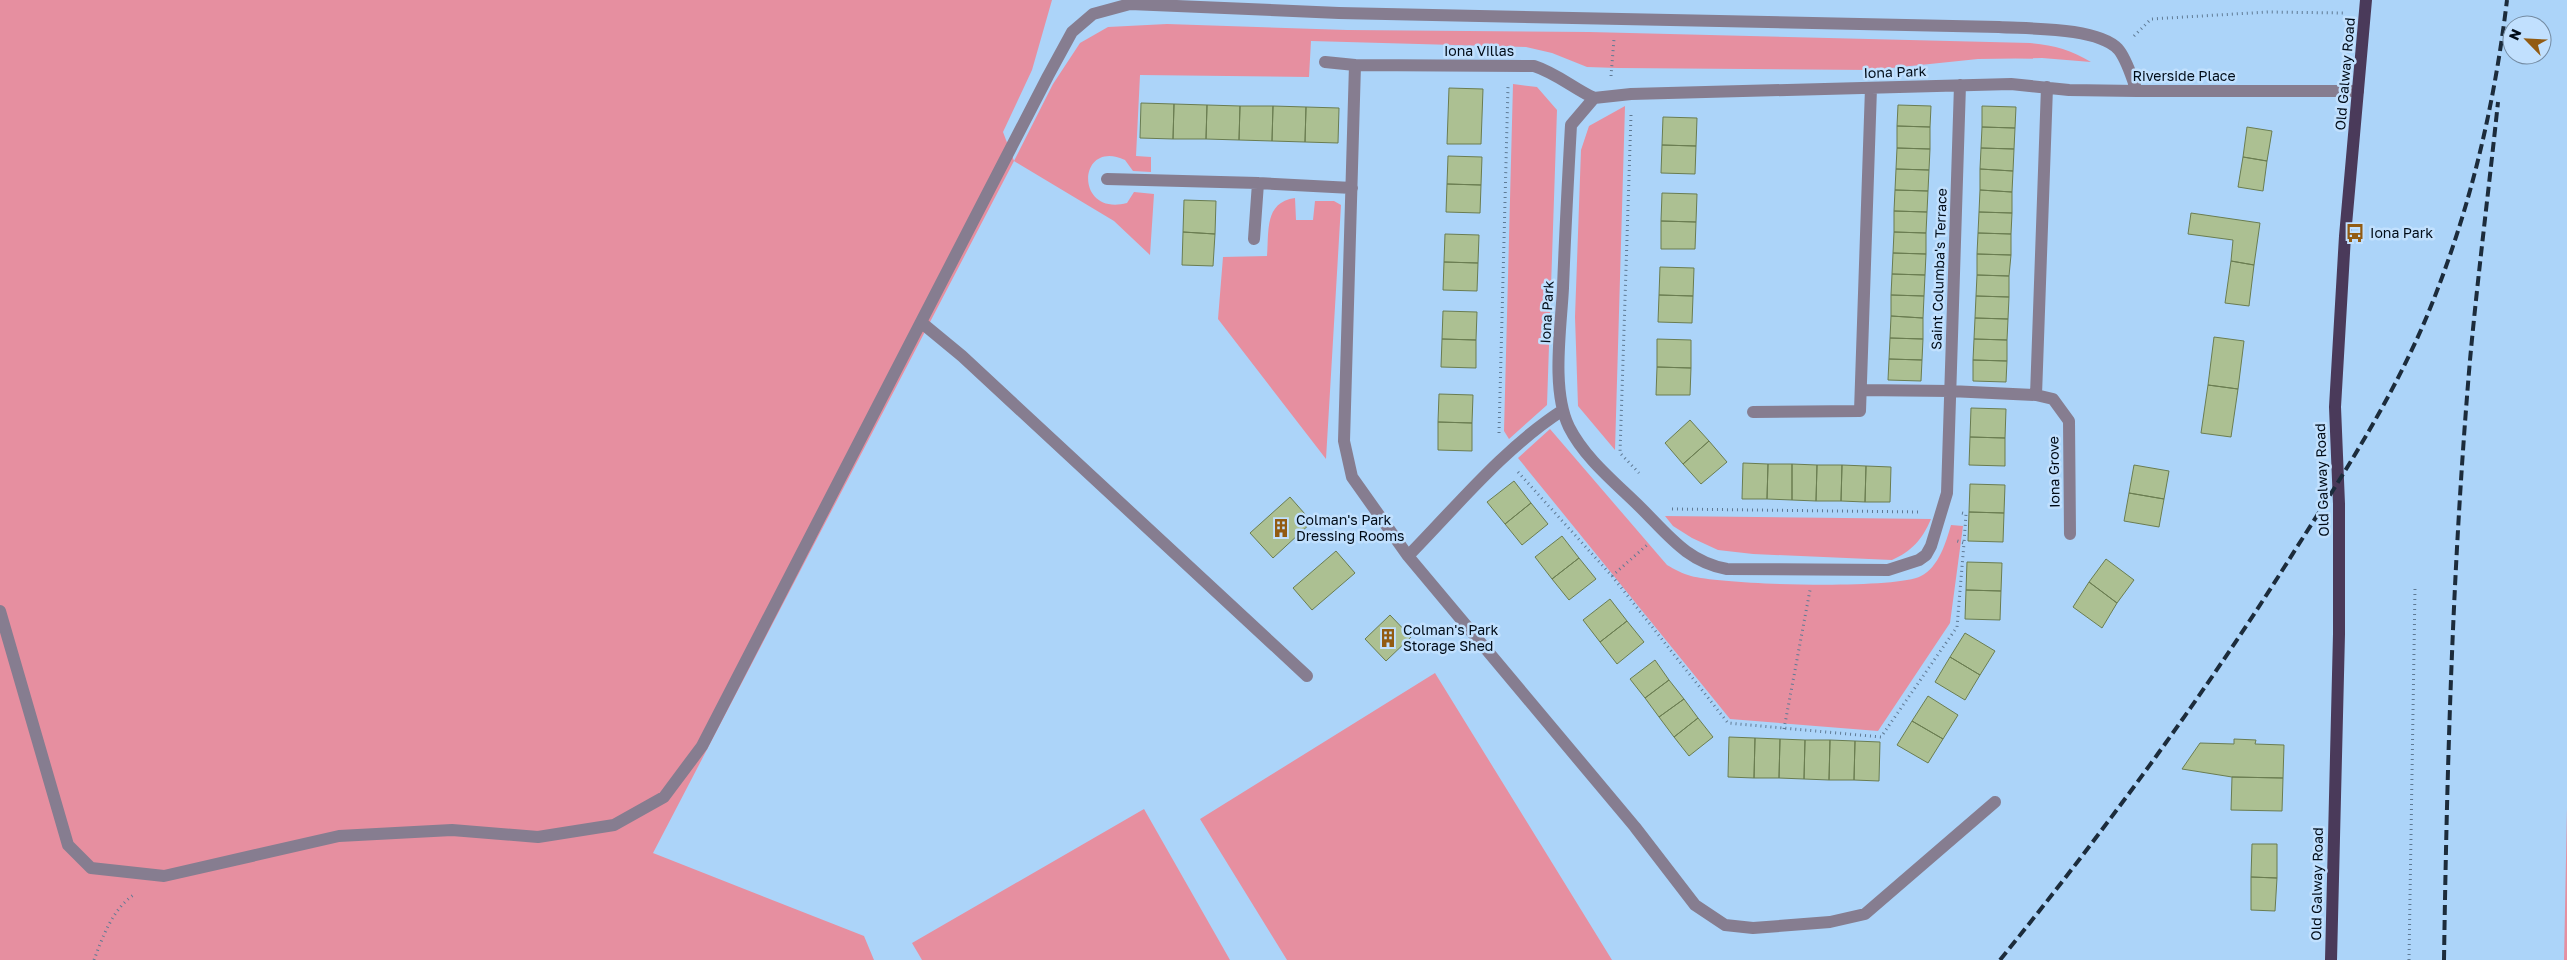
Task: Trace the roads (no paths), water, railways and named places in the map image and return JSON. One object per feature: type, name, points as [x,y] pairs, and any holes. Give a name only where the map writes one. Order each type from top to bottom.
[{"type":"main road","name":"Old Galway Road","points":[[2331,960],[2339,634],[2335,407],[2345,236],[2366,6]]},
{"type":"street","points":[[0,611],[68,845],[91,868],[164,876],[340,836],[452,830],[538,837],[614,825],[664,797],[702,746],[1072,32],[1092,14],[1130,4],[1339,13],[1999,27],[2077,32],[2108,42],[2119,50],[2137,91]]},
{"type":"street","name":"Iona Villas","points":[[1325,62],[1355,65],[1534,66],[1550,71],[1572,87],[1594,98]]},
{"type":"street","points":[[1355,65],[1342,426],[1352,477],[1408,556],[1635,828],[1694,906],[1725,925],[1753,928],[1830,922],[1865,914],[1995,802]]},
{"type":"street","name":"Riverside Place","points":[[2010,84],[2137,91],[2358,91]]},
{"type":"street","name":"Iona Park","points":[[1948,453],[1947,493],[1943,512],[1936,534],[1926,555],[1919,560],[1888,570],[1727,569],[1707,565],[1687,552],[1588,454],[1569,428],[1563,410],[1559,362],[1571,125],[1594,98],[1631,94],[2010,84]]},
{"type":"street","name":"Saint Columba's Terrace","points":[[1948,453],[1960,86]]},
{"type":"street","points":[[2036,395],[2047,87]]},
{"type":"street","points":[[1753,412],[1860,411],[1871,88]]},
{"type":"street","points":[[1107,180],[1258,182],[1352,188]]},
{"type":"street","points":[[1254,239],[1258,182]]},
{"type":"street","points":[[922,323],[970,363],[1307,676]]},
{"type":"street","name":"Iona Grove","points":[[1861,390],[1950,391],[2036,395],[2053,399],[2069,421],[2070,534]]},
{"type":"street","points":[[1408,556],[1505,458],[1542,424],[1563,410]]},
{"type":"railway","points":[[2000,960],[2079,860],[2155,758],[2228,654],[2315,519],[2384,405],[2427,316],[2442,278],[2467,200],[2487,121],[2502,41],[2507,0]]},
{"type":"railway","points":[[2444,960],[2449,735],[2459,510],[2476,296],[2498,102]]},
{"type":"place","name":"Iona Park","points":[[2355,233]]},
{"type":"place","name":"Colman's Park Dressing Rooms","points":[[1281,528]]},
{"type":"place","name":"Colman's Park Storage Shed","points":[[1388,638]]}]
